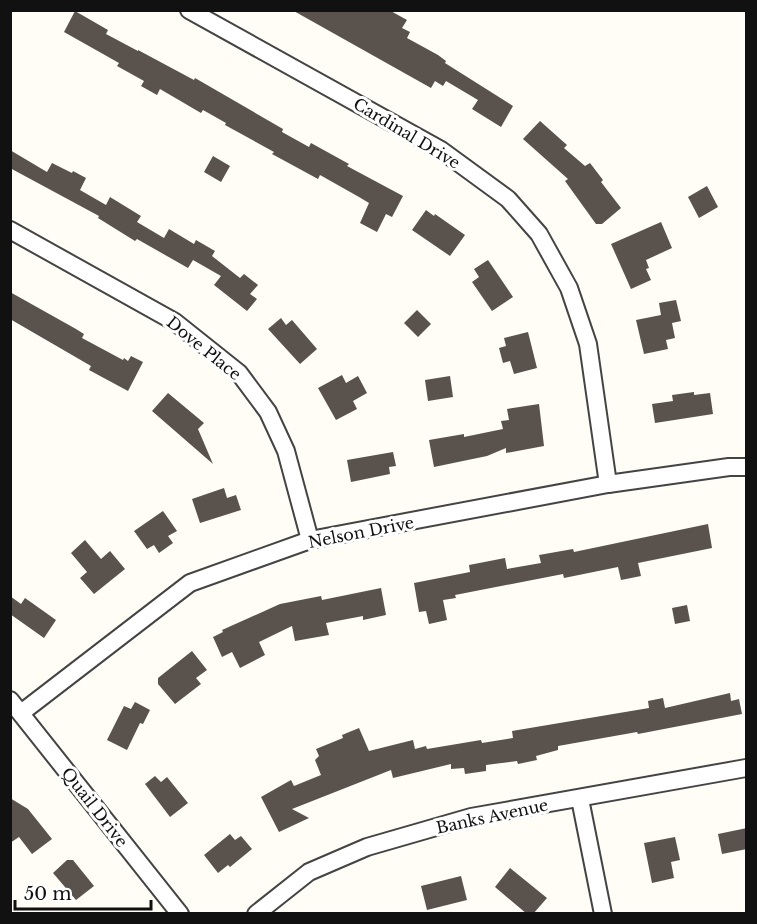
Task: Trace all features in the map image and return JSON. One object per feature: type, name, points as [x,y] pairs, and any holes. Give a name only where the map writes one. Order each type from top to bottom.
[{"type":"street","name":"Cardinal Drive","points":[[189,10],[441,150],[508,199],[539,234],[569,288],[588,344],[608,484]]},
{"type":"street","name":"Dove Place","points":[[10,230],[175,322],[239,373],[268,412],[286,451],[310,540]]},
{"type":"street","name":"Nelson Drive","points":[[21,713],[190,583],[310,540],[608,484],[729,467],[747,467]]},
{"type":"street","name":"Quail Drive","points":[[10,700],[180,914]]},
{"type":"street","name":"Banks Avenue","points":[[256,914],[309,872],[367,847],[471,818],[747,768]]},
{"type":"street","points":[[580,799],[603,914]]},
{"type":"building","points":[[292,10],[389,10],[407,20],[402,28],[410,32],[407,38],[438,55],[446,61],[445,63],[513,106],[501,127],[472,109],[478,100],[446,81],[443,86],[435,81],[431,88]]},
{"type":"building","points":[[75,11],[108,30],[106,34],[194,80],[195,78],[283,129],[282,132],[309,147],[311,143],[349,164],[347,166],[403,196],[392,217],[386,214],[377,232],[360,223],[369,203],[320,175],[318,179],[272,154],[274,152],[203,110],[201,113],[160,89],[157,95],[141,86],[144,81],[117,66],[119,63],[64,32]]},
{"type":"building","points":[[540,121],[567,145],[564,148],[585,166],[590,163],[621,208],[602,224],[596,224],[565,181],[568,179],[523,139]]},
{"type":"building","points":[[10,150],[47,172],[52,163],[86,178],[80,190],[106,205],[110,197],[141,216],[137,222],[164,238],[169,229],[194,244],[196,240],[215,251],[212,256],[240,278],[244,274],[258,285],[250,294],[257,299],[247,311],[214,285],[221,276],[193,260],[188,268],[137,239],[135,241],[98,218],[99,216],[10,168]]},
{"type":"building","points":[[213,156],[230,166],[221,182],[204,172]]},
{"type":"building","points":[[707,186],[718,207],[699,218],[688,197]]},
{"type":"building","points":[[426,210],[465,235],[450,256],[412,230]]},
{"type":"building","points":[[661,222],[672,248],[646,260],[649,268],[646,269],[651,280],[631,289],[611,244]]},
{"type":"building","points":[[488,260],[513,297],[492,311],[472,282],[479,277],[474,269]]},
{"type":"building","points":[[10,292],[76,329],[84,334],[82,338],[123,360],[124,358],[128,361],[131,356],[143,362],[128,391],[89,370],[91,366],[10,319]]},
{"type":"building","points":[[676,300],[681,321],[672,323],[675,338],[666,340],[668,349],[644,354],[636,320],[661,315],[659,303]]},
{"type":"building","points":[[417,310],[431,324],[418,337],[404,323]]},
{"type":"building","points":[[281,318],[286,325],[292,320],[317,349],[300,364],[268,329]]},
{"type":"building","points":[[528,332],[537,368],[514,374],[510,361],[503,363],[499,348],[506,346],[504,338]]},
{"type":"building","points":[[342,375],[346,383],[358,376],[367,393],[353,401],[357,409],[336,420],[318,388]]},
{"type":"building","points":[[450,376],[453,397],[428,401],[425,380]]},
{"type":"building","points":[[694,392],[694,395],[710,393],[713,414],[655,423],[652,404],[673,401],[672,395]]},
{"type":"building","points":[[168,393],[204,423],[198,429],[213,464],[152,411]]},
{"type":"building","points":[[539,404],[544,446],[506,453],[506,448],[487,456],[434,467],[429,440],[464,434],[464,437],[503,429],[501,421],[509,420],[507,409]]},
{"type":"building","points":[[393,452],[396,466],[389,467],[390,474],[351,482],[347,460]]},
{"type":"building","points":[[224,488],[227,498],[236,495],[241,510],[200,523],[192,499]]},
{"type":"building","points":[[163,511],[177,531],[168,536],[173,543],[159,553],[154,545],[147,549],[134,531]]},
{"type":"building","points":[[708,524],[712,548],[638,563],[641,576],[621,580],[618,567],[564,578],[563,574],[455,595],[456,598],[443,600],[447,620],[429,624],[426,611],[419,612],[414,583],[470,572],[469,565],[505,558],[507,569],[541,563],[539,555],[573,549],[574,552]]},
{"type":"building","points":[[85,540],[101,559],[110,551],[125,569],[94,594],[80,578],[87,572],[71,553]]},
{"type":"building","points":[[381,588],[386,615],[363,620],[363,616],[326,623],[329,635],[295,641],[292,626],[259,642],[265,655],[240,668],[232,652],[222,657],[213,637],[223,632],[222,630],[280,604],[321,596],[322,600]]},
{"type":"building","points":[[10,596],[21,604],[25,598],[56,620],[44,638],[10,614]]},
{"type":"building","points":[[687,605],[690,621],[675,624],[672,608]]},
{"type":"building","points":[[192,651],[207,670],[196,678],[201,684],[175,704],[158,684],[158,678]]},
{"type":"building","points":[[730,693],[731,701],[739,699],[742,714],[638,734],[637,732],[558,746],[558,750],[536,756],[537,760],[518,764],[517,761],[486,765],[486,771],[465,774],[464,768],[451,769],[451,764],[393,778],[391,770],[292,809],[309,818],[279,832],[261,797],[291,780],[294,786],[321,775],[315,760],[319,756],[316,749],[343,738],[342,735],[359,728],[369,751],[413,740],[415,749],[426,746],[427,749],[481,740],[482,743],[513,738],[512,731],[649,708],[648,701],[663,698],[665,708]]},
{"type":"building","points":[[135,702],[150,710],[143,724],[140,723],[127,750],[107,740],[124,706],[131,709]]},
{"type":"building","points":[[155,776],[161,782],[167,777],[188,803],[170,817],[145,784]]},
{"type":"building","points":[[10,798],[28,809],[52,839],[32,854],[19,837],[10,843]]},
{"type":"building","points":[[747,828],[747,849],[722,854],[718,834]]},
{"type":"building","points":[[230,834],[235,840],[241,836],[252,849],[230,867],[228,865],[218,873],[204,855]]},
{"type":"building","points":[[675,837],[680,860],[671,862],[674,878],[652,883],[644,843]]},
{"type":"building","points":[[67,860],[73,860],[94,886],[76,900],[53,873]]},
{"type":"building","points":[[510,868],[547,898],[533,914],[527,914],[495,887]]},
{"type":"building","points":[[461,876],[467,900],[427,910],[421,886]]}]
